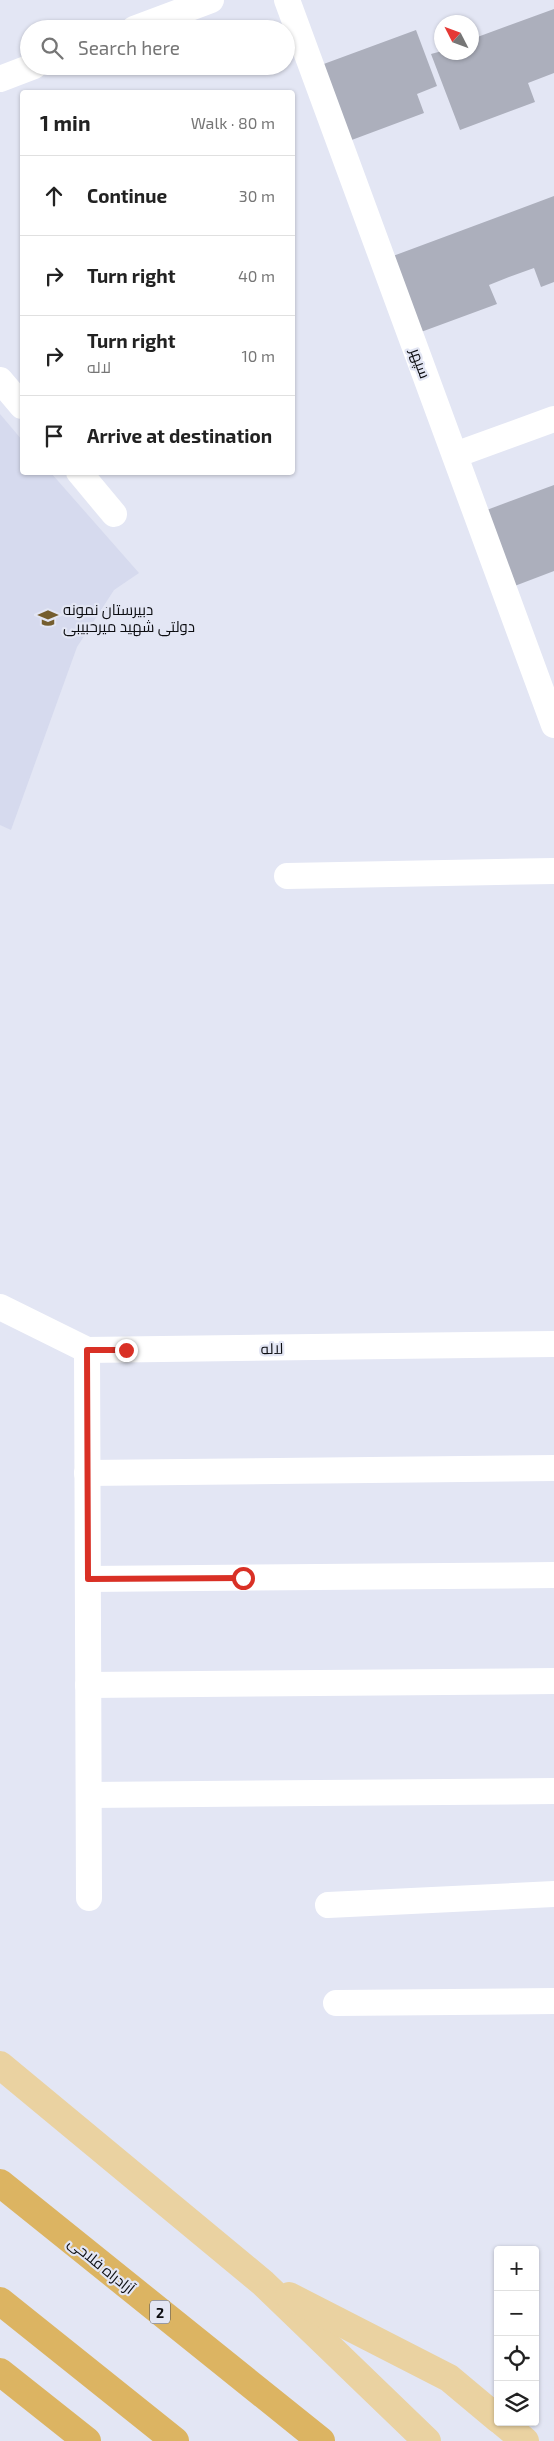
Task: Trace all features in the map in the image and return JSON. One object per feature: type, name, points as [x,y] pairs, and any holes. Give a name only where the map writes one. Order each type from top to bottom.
[{"type":"highway","name":"آزادراه فلاحی","points":[[0,2183],[321,2441]]},
{"type":"highway","points":[[0,2301],[175,2441]]},
{"type":"highway","points":[[0,2372],[87,2441]]},
{"type":"main road","points":[[0,2065],[263,2282],[427,2441]]},
{"type":"main road","points":[[263,2282],[449,2378],[494,2416]]},
{"type":"main road","points":[[507,2426],[525,2441]]},
{"type":"street","points":[[158,20],[211,0]]},
{"type":"street","name":"سپهر","points":[[287,0],[294,20]]},
{"type":"street","name":"سپهر","points":[[295,22],[554,725]]},
{"type":"street","points":[[0,79],[20,71]]},
{"type":"street","points":[[0,380],[20,404]]},
{"type":"street","points":[[455,455],[554,419]]},
{"type":"street","points":[[82,475],[114,514]]},
{"type":"street","points":[[286,876],[554,871]]},
{"type":"street","name":"لاله","points":[[0,1307],[87,1350],[554,1344]]},
{"type":"street","points":[[87,1350],[89,1898]]},
{"type":"street","points":[[87,1473],[554,1468]]},
{"type":"street","points":[[88,1579],[554,1575]]},
{"type":"street","points":[[88,1686],[554,1682]]},
{"type":"street","points":[[89,1795],[554,1791]]},
{"type":"street","points":[[328,1905],[554,1894]]},
{"type":"street","points":[[336,2003],[554,2001]]},
{"type":"shaded area","name":"دبیرستان نمونه دولتی شهید میرحبیبی","points":[[0,414],[20,438],[20,475],[53,475],[139,573],[114,590],[77,647],[11,830],[0,825]]},
{"type":"building","points":[[554,9],[554,73],[528,83],[535,102],[460,130],[431,54],[434,53],[434,60],[479,60],[479,36]]},
{"type":"building","points":[[416,30],[437,86],[417,94],[424,113],[349,141],[321,65]]},
{"type":"building","points":[[554,196],[554,282],[541,287],[534,268],[509,277],[489,285],[497,304],[421,332],[393,256]]},
{"type":"building","points":[[554,485],[554,571],[512,587],[484,511]]},
{"type":"place","name":"دبیرستان نمونه دولتی شهید میرحبیبی","points":[[48,618]]},
{"type":"route","points":[[126,1350],[87,1350],[88,1579],[243,1578]]}]
